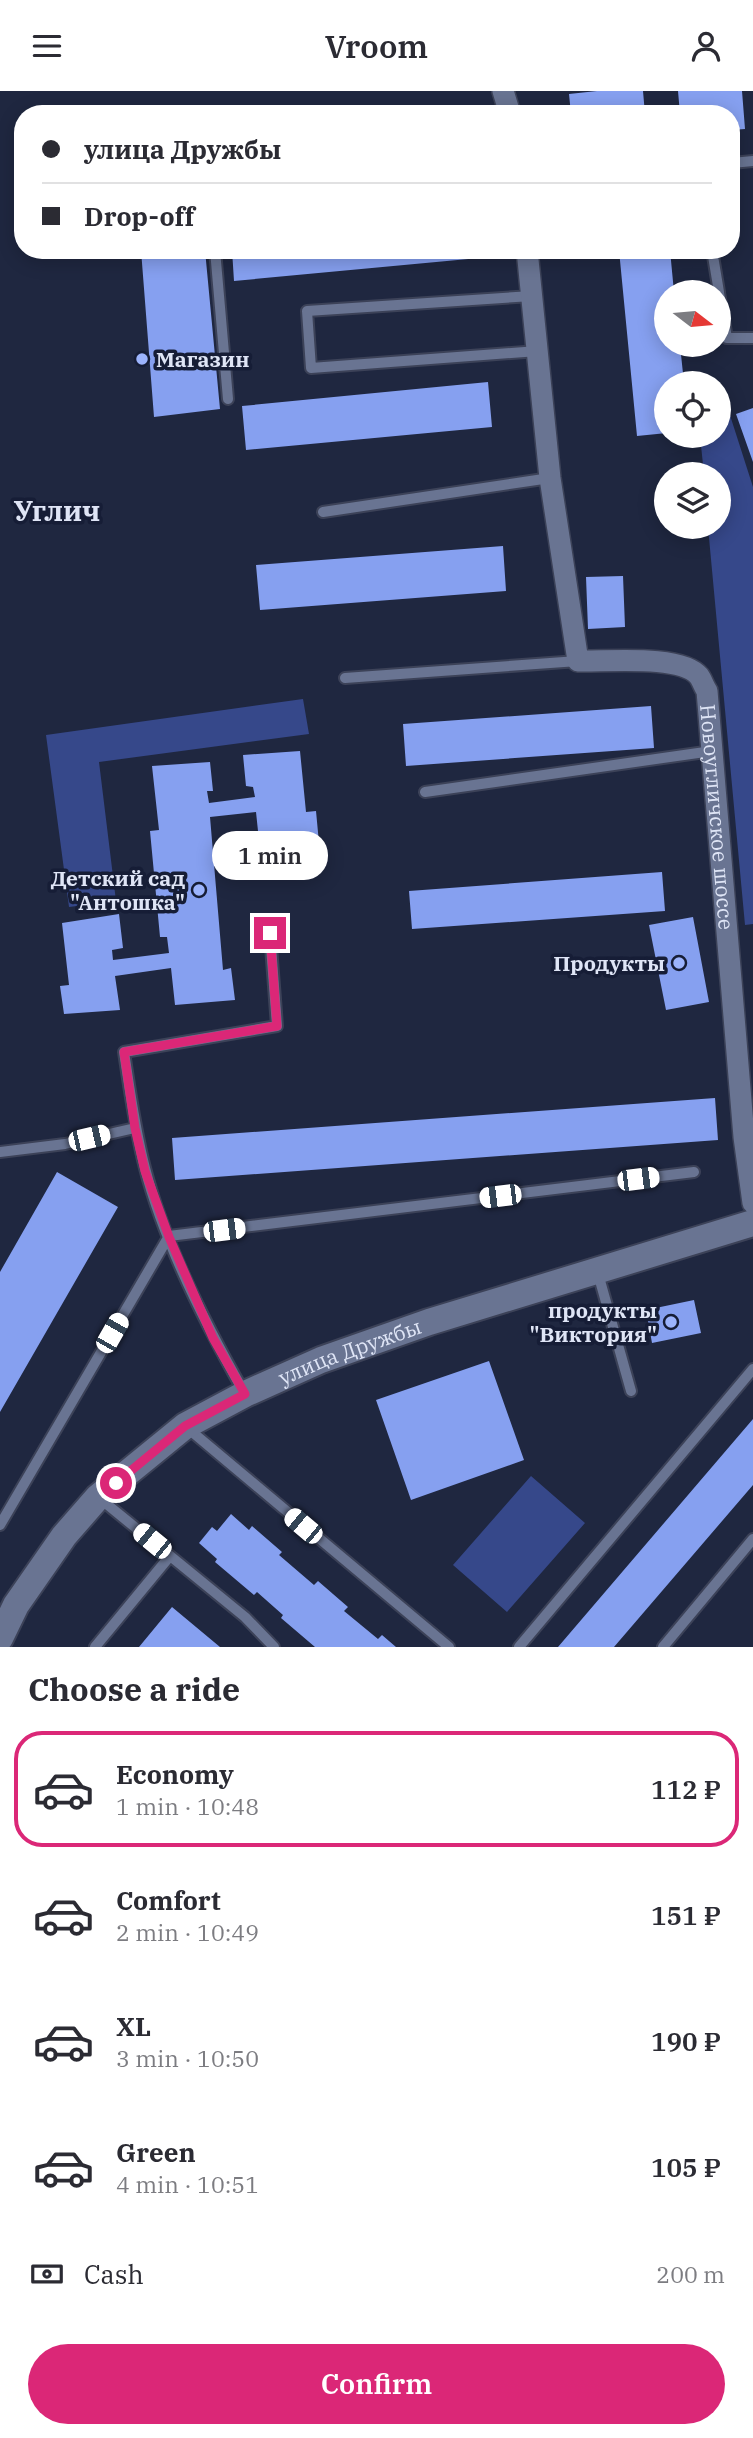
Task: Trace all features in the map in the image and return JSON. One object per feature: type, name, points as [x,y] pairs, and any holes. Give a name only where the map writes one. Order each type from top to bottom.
[{"type":"street","points":[[528,259],[550,478],[578,661]]},
{"type":"street","name":"Новоугличское шоссе","points":[[578,661],[669,663],[687,668],[698,675],[707,691],[753,1203]]},
{"type":"street","name":"улица Дружбы","points":[[0,1638],[16,1605],[56,1548],[98,1497],[185,1426],[245,1394],[321,1360],[417,1326],[753,1223]]},
{"type":"lane","points":[[216,259],[228,399]]},
{"type":"lane","points":[[714,259],[717,280]]},
{"type":"lane","points":[[532,296],[307,311],[311,368],[538,351]]},
{"type":"lane","points":[[732,338],[753,338]]},
{"type":"lane","points":[[323,512],[550,478]]},
{"type":"lane","points":[[345,678],[578,661]]},
{"type":"lane","points":[[425,792],[712,751]]},
{"type":"lane","points":[[245,1394],[213,1338],[169,1237],[145,1171],[135,1128],[124,1052],[277,1026],[270,933]]},
{"type":"lane","points":[[0,1153],[65,1144],[135,1128]]},
{"type":"lane","points":[[169,1237],[694,1172]]},
{"type":"lane","points":[[0,1525],[169,1237]]},
{"type":"lane","points":[[597,1270],[631,1391]]},
{"type":"lane","points":[[519,1647],[753,1369]]},
{"type":"lane","points":[[185,1426],[449,1647]]},
{"type":"lane","points":[[98,1497],[245,1617],[274,1647]]},
{"type":"lane","points":[[663,1647],[753,1539]]},
{"type":"lane","points":[[95,1647],[170,1556]]},
{"type":"shaded area","points":[[731,418],[753,487],[753,924],[745,925],[709,539],[731,539],[731,462],[703,462],[701,448],[731,448]]},
{"type":"shaded area","points":[[303,699],[309,734],[99,762],[116,901],[69,907],[46,735]]},
{"type":"shaded area","points":[[531,1476],[585,1523],[507,1612],[453,1565]]},
{"type":"building","points":[[643,91],[644,105],[570,105],[569,94]]},
{"type":"building","points":[[678,91],[742,91],[745,129],[740,129],[740,105],[679,105]]},
{"type":"building","points":[[142,259],[206,259],[220,409],[154,417]]},
{"type":"building","points":[[233,259],[468,259],[234,281]]},
{"type":"building","points":[[620,259],[671,259],[673,280],[654,280],[654,357],[681,357],[683,371],[654,371],[654,434],[637,436]]},
{"type":"building","points":[[488,382],[492,427],[246,450],[242,406]]},
{"type":"building","points":[[753,408],[753,462],[736,414]]},
{"type":"building","points":[[503,546],[506,591],[260,610],[256,565]]},
{"type":"building","points":[[623,576],[625,627],[588,629],[586,577]]},
{"type":"building","points":[[651,706],[654,748],[406,766],[403,724]]},
{"type":"building","points":[[300,751],[306,812],[316,811],[319,843],[260,850],[256,812],[210,817],[223,970],[231,968],[235,1000],[175,1005],[171,968],[115,976],[120,1010],[64,1014],[60,986],[69,985],[62,923],[119,914],[123,948],[112,950],[113,960],[169,953],[167,937],[160,937],[150,831],[159,830],[152,766],[210,762],[213,791],[207,791],[209,803],[255,797],[253,787],[246,786],[243,755]]},
{"type":"building","points":[[662,872],[665,911],[412,929],[409,891]]},
{"type":"building","name":"Продукты","points":[[693,917],[709,1002],[666,1010],[649,925]]},
{"type":"building","points":[[715,1098],[718,1140],[175,1180],[172,1138]]},
{"type":"building","points":[[57,1172],[118,1207],[0,1412],[0,1272]]},
{"type":"building","points":[[694,1300],[701,1333],[652,1343],[646,1310]]},
{"type":"building","points":[[489,1361],[524,1460],[411,1500],[376,1400]]},
{"type":"building","points":[[753,1419],[753,1485],[614,1647],[558,1647]]},
{"type":"building","points":[[231,1514],[249,1530],[252,1526],[282,1552],[279,1555],[314,1585],[318,1581],[348,1607],[344,1611],[378,1639],[382,1635],[396,1647],[315,1647],[281,1618],[283,1615],[257,1592],[254,1595],[215,1562],[217,1559],[199,1543],[212,1527],[217,1531]]},
{"type":"building","points":[[172,1607],[220,1647],[139,1647]]},
{"type":"place","name":"Магазин","points":[[142,359]]},
{"type":"place","name":"Детский сад \"Антошка\"","points":[[199,890]]},
{"type":"place","name":"Продукты","points":[[679,963]]},
{"type":"place","name":"продукты \"Виктория\"","points":[[671,1322]]},
{"type":"district","name":"Углич","points":[[57,510]]},
{"type":"route","points":[[116,1483],[185,1426],[245,1394],[213,1338],[169,1237],[145,1171],[135,1128],[124,1052],[277,1026],[270,933]]}]
